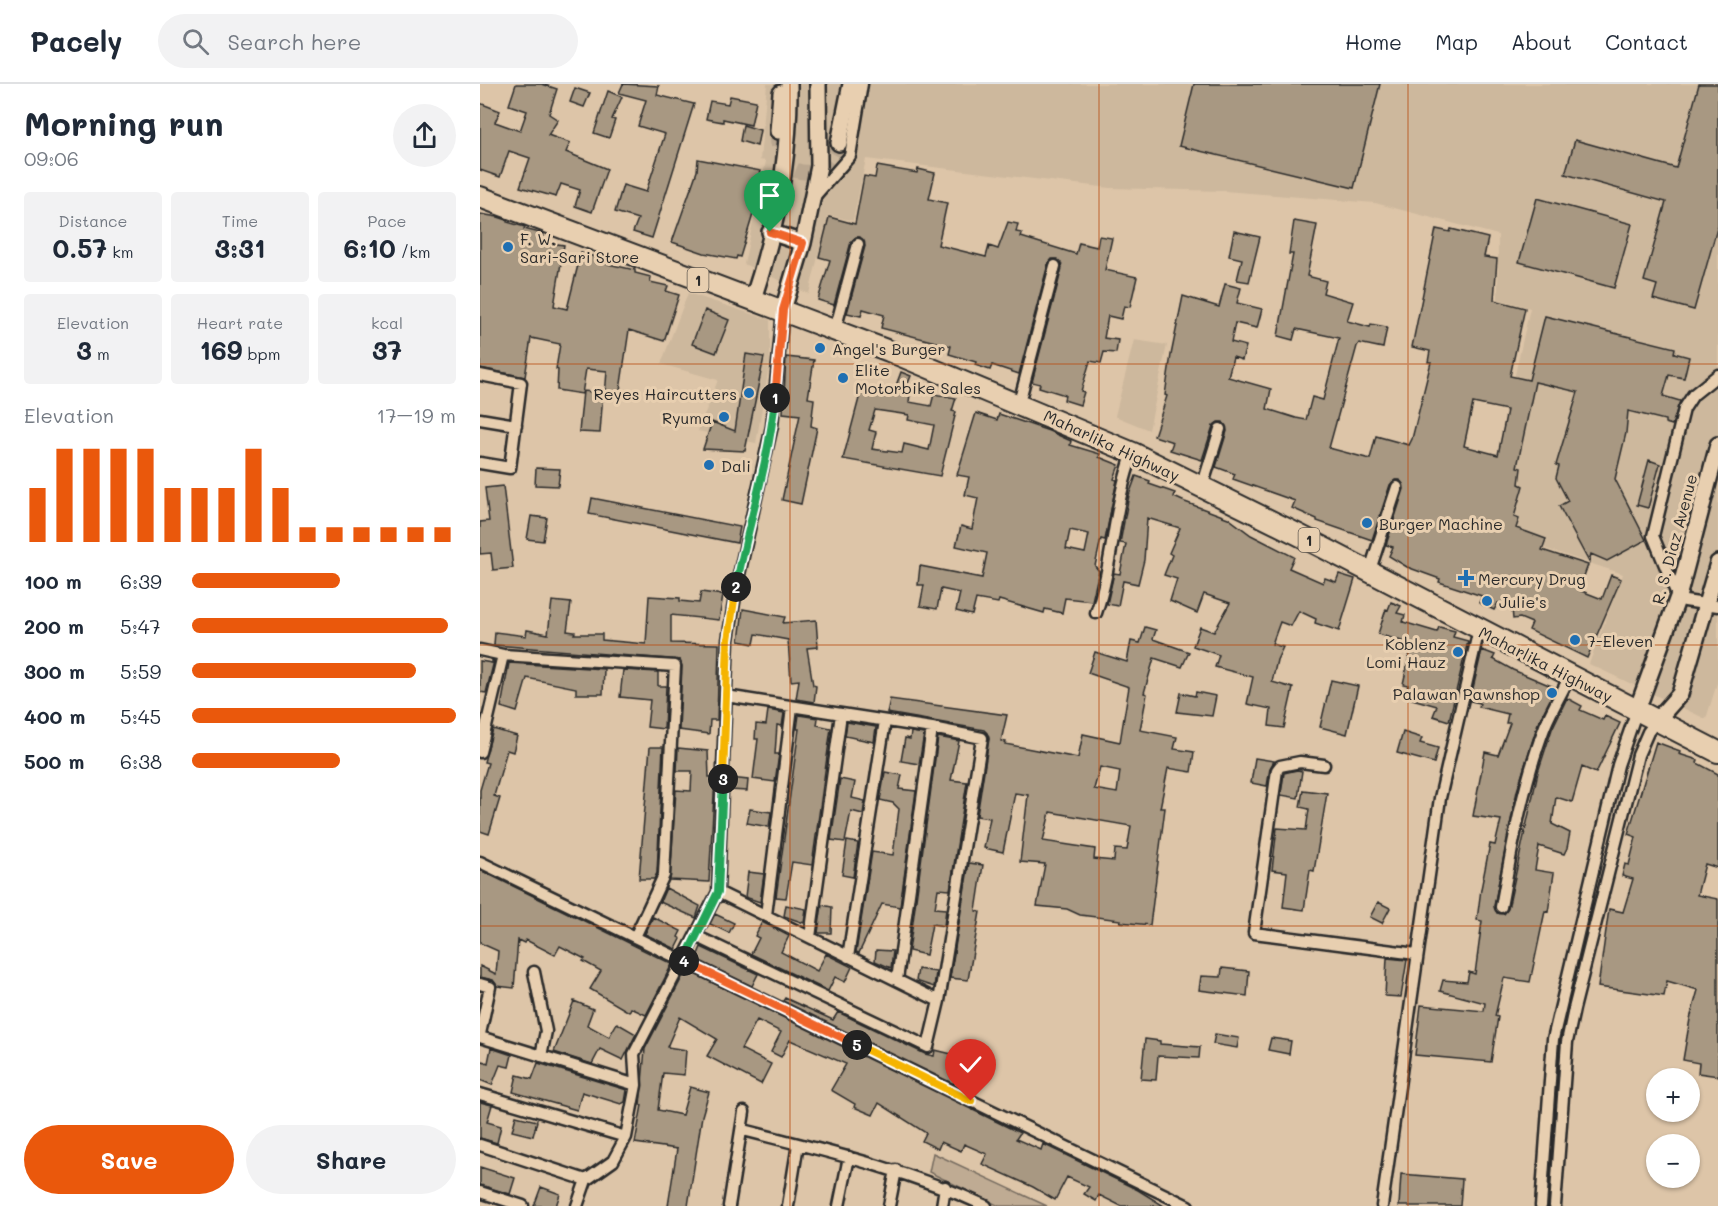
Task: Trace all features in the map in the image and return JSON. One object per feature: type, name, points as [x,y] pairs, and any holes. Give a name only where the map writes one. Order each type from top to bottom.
[{"type":"highway","name":"Maharlika Highway","points":[[480,197],[643,260],[835,330],[1019,403],[1133,453],[1718,752]]},
{"type":"street","points":[[778,131],[781,84]]},
{"type":"street","points":[[753,299],[779,199],[790,130],[789,84]]},
{"type":"street","points":[[577,1206],[586,1180],[604,1170],[613,1161],[626,1137],[636,1085],[634,1054],[718,892],[728,640],[737,584],[772,426],[783,310],[803,243],[819,166],[818,84]]},
{"type":"street","points":[[839,143],[851,84]]},
{"type":"street","points":[[812,200],[850,156],[862,84]]},
{"type":"street","points":[[770,232],[803,243]]},
{"type":"street","points":[[835,330],[858,244]]},
{"type":"street","points":[[1019,403],[1055,266]]},
{"type":"street","points":[[480,375],[521,383],[510,468],[480,464]]},
{"type":"street","points":[[1712,606],[1685,601],[1678,597],[1655,544],[1654,525],[1684,410],[1693,395],[1718,375]]},
{"type":"street","points":[[480,419],[516,425]]},
{"type":"street","points":[[1202,487],[1220,429]]},
{"type":"street","name":"R. S. Diaz Avenue","points":[[1637,710],[1678,597],[1718,445]]},
{"type":"street","points":[[1096,613],[1102,594],[1121,483],[1133,453]]},
{"type":"street","points":[[1369,573],[1397,486]]},
{"type":"street","points":[[1555,1206],[1564,1070],[1574,1009],[1638,755],[1648,732],[1680,694],[1712,606],[1718,563]]},
{"type":"street","points":[[1382,1206],[1416,954],[1441,791],[1479,629]]},
{"type":"street","points":[[480,650],[503,655],[675,666],[664,875],[634,937]]},
{"type":"street","points":[[480,752],[503,655]]},
{"type":"street","points":[[1501,907],[1513,840],[1535,757],[1545,725],[1570,676]]},
{"type":"street","points":[[696,936],[928,1047],[939,1001],[982,738],[726,696]]},
{"type":"street","points":[[766,915],[792,707]]},
{"type":"street","points":[[1541,1206],[1552,1039],[1618,765],[1637,710]]},
{"type":"street","points":[[810,937],[841,714]]},
{"type":"street","points":[[849,957],[885,721]]},
{"type":"street","points":[[897,980],[932,728]]},
{"type":"street","points":[[1324,765],[1299,762],[1280,765],[1277,770],[1254,933],[1416,954]]},
{"type":"street","points":[[480,862],[1188,1206]]},
{"type":"street","points":[[718,892],[939,1001]]},
{"type":"street","points":[[534,972],[546,1031],[541,1056]]},
{"type":"street","points":[[480,984],[490,987],[480,1036],[636,1085]]},
{"type":"street","points":[[480,1094],[626,1137]]},
{"type":"street","points":[[729,1206],[743,1130],[744,1112]]},
{"type":"street","points":[[743,1130],[896,1170],[945,1187],[986,1206]]},
{"type":"street","points":[[788,1206],[798,1144]]},
{"type":"street","points":[[480,1145],[586,1180]]},
{"type":"street","points":[[839,1206],[849,1157]]},
{"type":"street","points":[[889,1206],[896,1170]]},
{"type":"street","points":[[942,1206],[945,1187]]},
{"type":"street","points":[[480,1192],[523,1206]]},
{"type":"shaded area","points":[[767,84],[1718,84],[1718,680],[1706,719],[1589,664],[1623,574],[1491,531],[1496,459],[1530,308],[1498,300],[1498,235],[1375,203],[1224,191],[1110,188],[866,159],[853,221],[828,215],[809,294],[744,264],[766,161],[760,160]]},
{"type":"shaded area","points":[[688,293],[770,320],[770,361],[756,443],[698,431],[718,380],[661,364]]},
{"type":"shaded area","points":[[1134,340],[1167,345],[1149,430],[1115,416]]},
{"type":"shaded area","points":[[933,1153],[1047,1206],[999,1206],[929,1172]]},
{"type":"building","points":[[516,84],[542,84],[557,89],[549,114],[558,120],[548,135],[570,143],[566,152],[607,169],[592,212],[575,206],[580,190],[561,184],[556,197],[520,187],[530,158],[509,151],[500,177],[480,170],[480,103],[500,111],[495,122],[520,131],[527,111],[509,105]]},
{"type":"building","points":[[623,84],[659,86],[657,95],[694,104],[652,238],[633,232],[638,219],[615,212],[623,185],[646,192],[665,134],[638,126],[646,100],[619,93]]},
{"type":"building","points":[[1194,84],[1380,84],[1354,188],[1179,146]]},
{"type":"building","points":[[1699,84],[1718,84],[1718,225],[1694,310],[1653,299],[1657,285],[1644,281],[1666,202],[1565,174],[1575,140],[1676,168]]},
{"type":"building","points":[[575,88],[590,93],[584,107],[570,102]]},
{"type":"building","points":[[608,91],[622,97],[612,119],[615,120],[609,138],[594,133]]},
{"type":"building","points":[[730,96],[756,101],[751,125],[723,119],[723,122],[706,119],[710,101],[728,104]]},
{"type":"building","points":[[743,125],[760,130],[757,146],[740,141]]},
{"type":"building","points":[[698,159],[761,171],[754,211],[740,257],[737,256],[736,259],[704,253],[672,242],[697,171]]},
{"type":"building","points":[[877,166],[917,173],[918,169],[935,173],[929,199],[947,203],[938,245],[986,257],[989,246],[998,249],[1008,222],[1018,224],[1016,232],[1022,233],[1021,237],[1076,254],[1079,243],[1097,247],[1099,236],[1112,238],[1105,270],[1137,277],[1130,307],[1124,306],[1121,319],[1108,316],[1104,338],[1118,340],[1116,353],[1104,352],[1101,363],[1090,361],[1081,391],[1084,392],[1080,405],[1064,400],[1065,395],[1039,387],[1040,384],[1032,382],[1062,268],[1057,259],[1052,259],[1048,264],[1019,374],[992,365],[990,370],[975,365],[976,362],[949,354],[951,346],[881,328],[884,315],[863,309],[861,316],[847,313],[865,246],[860,237],[856,237],[851,242],[834,305],[818,300],[830,260],[819,257],[829,217],[855,224],[864,176],[875,178]]},
{"type":"building","points":[[1537,198],[1632,224],[1614,288],[1519,262]]},
{"type":"building","points":[[480,214],[498,217],[525,227],[524,229],[544,234],[543,242],[564,245],[554,306],[567,309],[581,253],[600,258],[599,262],[635,270],[635,273],[651,277],[650,282],[668,286],[666,291],[679,295],[664,341],[629,330],[619,397],[605,396],[607,371],[586,369],[582,394],[557,390],[558,370],[556,369],[560,344],[531,338],[525,377],[480,368]]},
{"type":"building","points":[[1294,221],[1317,225],[1307,276],[1326,281],[1323,293],[1353,302],[1347,321],[1370,327],[1371,324],[1387,327],[1383,348],[1359,343],[1357,346],[1329,448],[1370,459],[1376,436],[1409,445],[1412,439],[1431,362],[1428,362],[1430,351],[1412,347],[1436,229],[1450,232],[1451,229],[1488,238],[1484,257],[1497,259],[1494,300],[1525,308],[1510,376],[1529,380],[1545,316],[1675,348],[1674,353],[1689,357],[1684,378],[1669,375],[1663,396],[1680,401],[1672,425],[1665,423],[1665,420],[1628,411],[1626,433],[1615,479],[1646,540],[1607,561],[1591,554],[1589,562],[1559,506],[1568,501],[1556,478],[1559,466],[1556,465],[1578,392],[1535,382],[1517,467],[1521,468],[1519,484],[1523,486],[1514,517],[1519,519],[1516,528],[1546,539],[1542,550],[1588,565],[1579,590],[1602,599],[1611,575],[1621,579],[1587,658],[1529,630],[1532,623],[1520,618],[1513,619],[1512,608],[1498,603],[1494,610],[1479,603],[1482,596],[1439,582],[1440,579],[1407,567],[1389,556],[1393,547],[1386,545],[1404,489],[1400,480],[1395,480],[1390,485],[1372,540],[1317,521],[1292,508],[1295,501],[1233,479],[1235,474],[1216,467],[1227,431],[1223,422],[1218,422],[1213,426],[1202,460],[1170,450],[1173,442],[1154,436],[1167,396],[1165,395],[1171,355],[1183,296],[1219,307],[1225,284],[1241,288],[1237,303],[1262,309],[1257,328],[1235,323],[1231,342],[1246,346],[1242,360],[1233,357],[1228,377],[1271,389],[1267,409],[1296,418],[1306,420],[1312,397],[1323,400],[1339,338],[1296,329],[1293,340],[1278,336],[1293,254],[1289,254]],"holes":[[[1473,403],[1507,410],[1498,455],[1464,446]]]},
{"type":"building","points":[[1234,231],[1260,237],[1249,282],[1237,280],[1242,259],[1229,256]]},
{"type":"building","points":[[705,310],[729,320],[716,353],[692,344]]},
{"type":"building","points":[[746,354],[764,357],[745,451],[703,449],[712,422],[735,431]]},
{"type":"building","points":[[786,357],[814,360],[808,398],[814,399],[811,426],[817,428],[801,504],[782,500],[800,415],[783,413]]},
{"type":"building","points":[[901,372],[911,376],[904,393],[910,394],[909,402],[931,406],[934,394],[956,398],[952,411],[956,412],[940,476],[843,459],[862,387],[889,395],[890,391],[894,391]],"holes":[[[875,410],[909,415],[908,420],[934,425],[929,450],[904,444],[902,453],[872,449],[876,432],[869,430]]]},
{"type":"building","points":[[583,391],[603,393],[600,433],[579,432]]},
{"type":"building","points":[[976,413],[997,420],[999,414],[1049,431],[1071,441],[1070,445],[1100,454],[1099,457],[1119,465],[1114,479],[1117,480],[1105,540],[1101,539],[1095,566],[1099,571],[1092,601],[1065,598],[1062,613],[1045,609],[1044,613],[999,600],[998,603],[976,599],[972,615],[956,611],[960,593],[941,589],[937,609],[920,606],[924,585],[918,585],[920,566],[982,578],[987,553],[956,546],[961,526],[972,529],[978,498],[965,495],[969,477],[957,475]],"holes":[[[1070,530],[1089,534],[1085,553],[1066,549]]]},
{"type":"building","points":[[1649,460],[1660,464],[1648,508],[1637,505]]},
{"type":"building","points":[[536,468],[560,469],[558,486],[535,485]]},
{"type":"building","points":[[1136,476],[1150,481],[1149,484],[1175,493],[1174,497],[1228,518],[1251,535],[1294,557],[1289,568],[1323,583],[1325,578],[1336,582],[1339,574],[1355,579],[1339,631],[1315,623],[1316,619],[1299,611],[1291,626],[1280,622],[1272,644],[1283,647],[1277,660],[1272,682],[1293,688],[1284,728],[1269,726],[1271,709],[1247,704],[1253,677],[1215,667],[1219,655],[1193,646],[1200,627],[1214,632],[1230,603],[1204,594],[1197,613],[1170,601],[1177,579],[1164,575],[1172,555],[1169,553],[1180,528],[1147,518],[1144,560],[1138,584],[1123,581],[1118,606],[1107,604],[1114,573],[1120,574],[1126,544],[1120,543],[1129,495]]},
{"type":"building","points":[[503,486],[513,568],[493,570],[491,553],[480,554],[480,522],[489,521],[485,488]]},
{"type":"building","points":[[592,498],[740,527],[737,543],[589,514]]},
{"type":"building","points":[[531,516],[547,518],[543,541],[527,539]]},
{"type":"building","points":[[701,592],[723,595],[719,620],[671,615],[671,643],[719,644],[717,720],[710,720],[709,734],[679,730],[682,666],[680,660],[494,645],[495,632],[526,636],[527,630],[548,634],[552,601],[571,603],[567,631],[575,632],[574,634],[602,634],[602,640],[646,644],[649,596],[680,598],[680,601],[699,603]]},
{"type":"building","points":[[1391,602],[1401,606],[1397,613],[1405,615],[1403,622],[1437,632],[1439,627],[1455,631],[1453,637],[1468,641],[1449,721],[1433,716],[1437,706],[1405,697],[1408,685],[1403,684],[1412,644],[1378,634],[1386,609],[1388,610]]},
{"type":"building","points":[[743,609],[785,617],[783,623],[816,620],[818,647],[807,648],[813,685],[816,686],[814,702],[796,699],[799,680],[791,681],[788,640],[756,634],[754,644],[739,641]]},
{"type":"building","points":[[1145,627],[1156,630],[1153,639],[1189,652],[1182,667],[1154,658],[1144,693],[1147,694],[1140,730],[1177,737],[1174,749],[1194,752],[1191,772],[1168,768],[1160,808],[1165,808],[1150,925],[1080,915],[1067,909],[1037,906],[1045,864],[1020,862],[1028,795],[1015,793],[1003,852],[984,848],[990,818],[977,816],[989,739],[987,733],[984,730],[887,713],[890,699],[1007,715],[1001,741],[1006,742],[1005,744],[1078,758],[1083,734],[1120,742],[1129,687],[1088,673],[1095,652],[1127,662],[1131,641],[1140,643]],"holes":[[[1100,767],[1120,771],[1117,793],[1094,789]],[[1050,812],[1131,826],[1127,850],[1115,849],[1114,861],[1094,859],[1095,849],[1043,841]]]},
{"type":"building","points":[[1482,650],[1495,655],[1493,659],[1513,670],[1556,688],[1538,723],[1517,791],[1494,906],[1497,913],[1504,914],[1508,909],[1538,772],[1552,729],[1567,698],[1582,706],[1580,710],[1603,720],[1605,716],[1620,723],[1596,773],[1582,767],[1572,802],[1556,797],[1552,824],[1570,833],[1567,848],[1564,854],[1539,846],[1535,870],[1554,873],[1548,912],[1545,911],[1530,982],[1504,978],[1495,1016],[1498,1017],[1491,1062],[1415,1055],[1421,1005],[1484,1011],[1485,1003],[1440,991],[1443,980],[1467,982],[1469,972],[1475,974],[1482,921],[1477,920],[1481,889],[1490,844],[1495,845],[1501,820],[1473,816],[1485,752],[1498,755],[1510,723],[1506,723],[1508,714],[1479,707],[1480,703],[1470,701]]},
{"type":"building","points":[[492,660],[494,661],[486,693],[480,692],[480,661],[492,663]]},
{"type":"building","points":[[509,663],[604,669],[603,694],[576,694],[576,688],[527,678],[517,712],[501,707]]},
{"type":"building","points":[[623,670],[658,672],[658,686],[666,686],[664,729],[647,727],[650,700],[620,697]]},
{"type":"building","points":[[1331,680],[1358,686],[1347,734],[1320,727]]},
{"type":"building","points":[[1196,692],[1216,696],[1212,716],[1177,712],[1181,693],[1195,696]]},
{"type":"building","points":[[768,710],[784,713],[782,726],[777,725],[775,754],[779,754],[775,782],[753,779],[758,739],[755,739],[756,724],[766,725]]},
{"type":"building","points":[[799,715],[818,718],[817,725],[831,728],[812,865],[792,862],[786,898],[776,897]]},
{"type":"building","points":[[847,722],[876,727],[874,742],[845,736]]},
{"type":"building","points":[[493,729],[517,736],[513,752],[507,750],[494,796],[500,798],[489,834],[480,831],[480,790],[488,763],[484,762]]},
{"type":"building","points":[[911,732],[924,734],[919,764],[901,761],[905,738],[910,739]]},
{"type":"building","points":[[1403,732],[1422,738],[1420,743],[1438,748],[1434,763],[1397,753]]},
{"type":"building","points":[[938,737],[959,741],[951,780],[967,782],[950,890],[938,889],[935,908],[946,909],[944,926],[932,924],[926,955],[909,951]]},
{"type":"building","points":[[1656,742],[1680,751],[1679,754],[1698,760],[1697,763],[1718,774],[1718,868],[1705,864],[1697,895],[1718,899],[1718,1076],[1700,1073],[1699,1063],[1683,1060],[1698,990],[1667,981],[1664,996],[1598,987],[1609,909],[1623,912],[1633,879],[1622,876],[1625,864],[1629,865],[1636,837],[1628,834]]},
{"type":"building","points":[[650,747],[663,747],[657,873],[654,879],[639,879]]},
{"type":"building","points":[[678,748],[708,751],[709,777],[715,777],[709,882],[670,880],[676,790],[691,791],[692,771],[677,771]]},
{"type":"building","points":[[1255,758],[1274,761],[1270,768],[1267,786],[1251,783]]},
{"type":"building","points":[[1302,771],[1298,798],[1281,795],[1284,773]]},
{"type":"building","points":[[885,772],[902,775],[899,789],[916,791],[900,907],[882,904],[859,953],[856,952],[872,852],[893,855],[899,809],[893,803],[880,800]]},
{"type":"building","points":[[730,778],[748,780],[747,791],[730,790]]},
{"type":"building","points":[[840,779],[855,782],[852,798],[865,801],[863,814],[851,811],[845,842],[831,840]]},
{"type":"building","points":[[1303,790],[1327,793],[1314,871],[1310,870],[1304,910],[1283,907],[1287,872],[1272,870],[1277,828],[1306,830],[1309,809],[1300,807]]},
{"type":"building","points":[[750,809],[771,812],[769,827],[747,823]]},
{"type":"building","points":[[847,841],[858,843],[853,877],[842,875]]},
{"type":"building","points":[[969,863],[983,865],[976,911],[980,912],[968,980],[950,978]]},
{"type":"building","points":[[480,870],[672,964],[646,1015],[631,1008],[629,1012],[590,989],[601,971],[583,961],[585,959],[560,946],[555,955],[526,940],[524,943],[518,940],[514,988],[497,986],[493,980],[480,977],[480,966],[496,974],[498,951],[480,943]]},
{"type":"building","points":[[748,872],[764,874],[760,902],[745,897]]},
{"type":"building","points":[[666,888],[700,906],[696,918],[660,902]]},
{"type":"building","points":[[1378,902],[1390,908],[1382,923],[1370,917]]},
{"type":"building","points":[[786,905],[806,909],[804,923],[784,916]]},
{"type":"building","points":[[822,905],[832,907],[831,933],[818,933]]},
{"type":"building","points":[[715,914],[734,923],[729,933],[710,924]]},
{"type":"building","points":[[653,917],[681,931],[678,937],[681,939],[676,949],[645,934]]},
{"type":"building","points":[[762,922],[789,936],[781,952],[817,971],[826,954],[852,967],[845,982],[835,977],[828,991],[751,954],[759,938],[755,936]]},
{"type":"building","points":[[701,947],[758,974],[752,986],[696,959]]},
{"type":"building","points":[[876,950],[893,951],[891,968],[875,961]]},
{"type":"building","points":[[1387,958],[1407,960],[1401,997],[1385,996]]},
{"type":"building","points":[[1222,968],[1249,971],[1247,996],[1199,990],[1201,976],[1221,977]]},
{"type":"building","points":[[918,969],[936,972],[934,987],[916,981]]},
{"type":"building","points":[[686,970],[1020,1133],[1016,1139],[1041,1150],[1043,1144],[1138,1190],[1164,1206],[1121,1206],[1099,1195],[1096,1201],[1084,1194],[1089,1187],[1067,1177],[1055,1200],[1033,1187],[982,1164],[987,1154],[964,1144],[961,1151],[941,1142],[938,1149],[922,1141],[926,1133],[879,1103],[873,1115],[854,1107],[855,1104],[831,1090],[846,1064],[790,1040],[781,1057],[771,1052],[781,1032],[757,1020],[741,1049],[771,1064],[761,1084],[707,1056],[717,1039],[680,1017],[667,1047],[686,1050],[684,1075],[663,1073],[658,1110],[682,1115],[690,1087],[709,1092],[702,1116],[688,1206],[668,1206],[677,1149],[635,1143],[642,1105],[640,1105],[645,1049]]},
{"type":"building","points":[[785,998],[833,1020],[838,1012],[925,1054],[934,1056],[935,1050],[960,1056],[954,1084],[783,1001]]},
{"type":"building","points":[[574,1001],[593,1009],[587,1025],[609,1037],[617,1023],[636,1034],[623,1060],[600,1049],[592,1064],[554,1052]]},
{"type":"building","points":[[1215,1034],[1239,1038],[1237,1048],[1213,1044]]},
{"type":"building","points":[[1271,1038],[1291,1041],[1289,1054],[1268,1050]]},
{"type":"building","points":[[1145,1039],[1160,1041],[1160,1044],[1200,1047],[1199,1058],[1158,1056],[1156,1080],[1141,1079]]},
{"type":"building","points":[[491,1048],[512,1055],[509,1067],[500,1065],[492,1085],[480,1080],[480,1060],[488,1063]]},
{"type":"building","points":[[538,1063],[627,1090],[625,1102],[621,1104],[582,1092],[577,1110],[513,1092],[517,1075],[532,1079]]},
{"type":"building","points":[[480,1102],[492,1105],[487,1122],[501,1126],[497,1143],[480,1138]]},
{"type":"building","points":[[516,1116],[537,1121],[533,1136],[512,1131]]},
{"type":"building","points":[[480,1167],[515,1178],[510,1194],[480,1185]]},
{"type":"building","points":[[1401,1174],[1462,1179],[1460,1206],[1399,1206]]},
{"type":"building","points":[[541,1187],[560,1194],[556,1206],[534,1206]]},
{"type":"tunnel","points":[[778,131],[778,147],[783,159],[792,168],[802,172],[813,172],[824,167],[833,157],[839,143]]},
{"type":"place","name":"F. W. Sari-Sari Store","points":[[508,247]]},
{"type":"place","name":"Angel's Burger","points":[[820,348]]},
{"type":"place","name":"Elite Motorbike Sales","points":[[843,378]]},
{"type":"place","name":"Reyes Haircutters","points":[[749,393]]},
{"type":"place","name":"Ryuma","points":[[724,417]]},
{"type":"place","name":"Dali","points":[[709,465]]},
{"type":"place","name":"Burger Machine","points":[[1367,523]]},
{"type":"place","name":"Mercury Drug","points":[[1466,578]]},
{"type":"place","name":"Julie's","points":[[1487,601]]},
{"type":"place","name":"7-Eleven","points":[[1575,640]]},
{"type":"place","name":"Koblenz Lomi Hauz","points":[[1458,652]]},
{"type":"place","name":"Palawan Pawnshop","points":[[1552,693]]},
{"type":"route","points":[[770,232],[803,243],[783,310],[772,426],[737,584],[728,640],[718,892],[683,961],[971,1101]]}]
